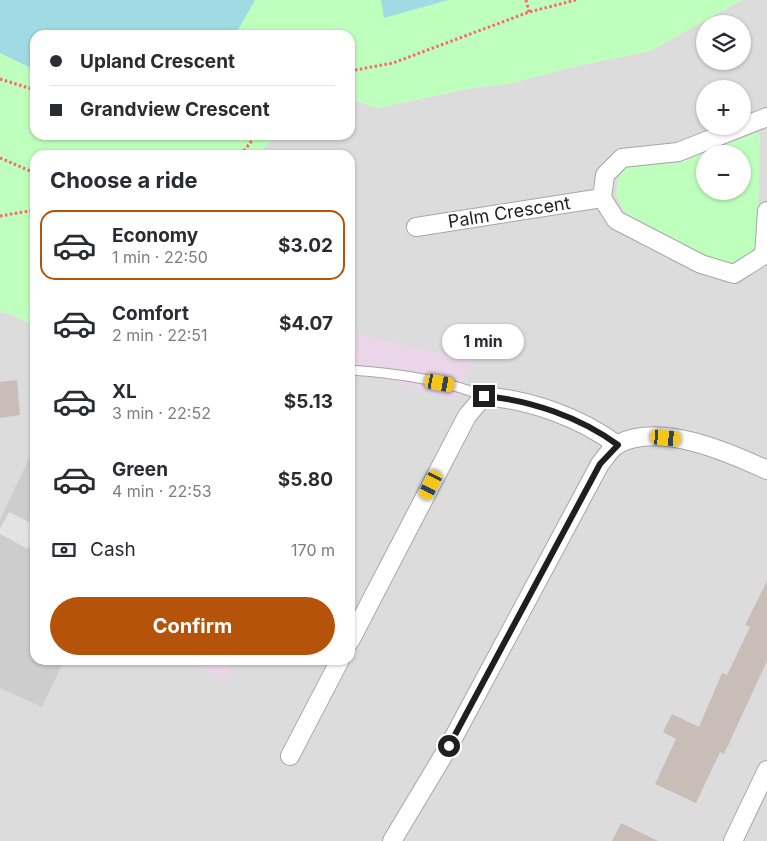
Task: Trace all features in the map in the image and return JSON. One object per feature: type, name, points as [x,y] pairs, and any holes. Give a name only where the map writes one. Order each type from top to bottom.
[{"type":"street","points":[[767,117],[678,152],[622,158],[606,175],[602,198],[616,220],[701,264],[734,274],[764,255],[767,211]]},
{"type":"street","name":"Palm Crescent","points":[[416,227],[602,198]]},
{"type":"street","points":[[355,631],[467,416],[484,396],[504,398],[542,408],[597,430],[618,445]]},
{"type":"street","points":[[392,841],[449,746],[600,464],[618,445],[648,437],[685,440],[738,456],[767,470]]},
{"type":"street","points":[[290,756],[337,665]]},
{"type":"street","points":[[733,841],[767,770]]},
{"type":"lane","points":[[355,370],[383,372],[460,386],[484,396]]},
{"type":"path","points":[[526,0],[529,12]]},
{"type":"path","points":[[355,71],[392,63],[529,12],[576,0]]},
{"type":"path","points":[[0,79],[30,89]]},
{"type":"path","points":[[0,158],[30,171]]},
{"type":"path","points":[[0,216],[30,211]]},
{"type":"shaded area","points":[[742,0],[767,0],[767,841],[0,841],[0,312],[8,313],[30,324],[30,665],[197,665],[224,679],[231,665],[355,665],[355,366],[473,361],[355,335],[355,150],[261,150],[272,140],[355,140],[355,101],[378,108],[472,88],[508,84],[573,67],[650,51],[696,26],[696,70],[751,70],[751,15],[715,15]]},
{"type":"shaded area","points":[[355,333],[473,361],[452,400],[355,368]]},
{"type":"shaded area","points":[[30,456],[30,665],[62,665],[42,707],[0,688],[0,520]]},
{"type":"shaded area","points":[[9,512],[30,522],[30,545],[28,549],[0,534],[0,529]]},
{"type":"shaded area","points":[[195,665],[232,665],[225,680]]},
{"type":"green space","points":[[0,0],[742,0],[715,15],[696,15],[696,26],[650,51],[573,67],[508,84],[472,88],[378,108],[355,101],[355,30],[30,30],[30,140],[272,140],[263,150],[30,150],[30,324],[8,313],[0,312]]},
{"type":"green space","points":[[758,132],[760,136],[757,254],[731,266],[705,259],[626,215],[616,196],[618,179],[627,167],[679,163],[696,156],[696,200],[751,200],[751,145],[725,145]]},
{"type":"water","points":[[0,0],[255,0],[238,30],[30,30],[30,68],[0,53]]},
{"type":"water","points":[[381,0],[448,0],[384,18]]},
{"type":"building","points":[[17,380],[20,415],[0,418],[0,382]]},
{"type":"building","points":[[767,581],[767,661],[724,754],[720,752],[696,803],[655,784],[676,739],[663,732],[672,714],[699,727],[722,673],[727,675],[750,627],[745,625]]},
{"type":"building","points":[[621,823],[658,841],[612,841]]},
{"type":"route","points":[[449,746],[600,464],[618,445],[597,430],[542,408],[504,398],[484,396]]}]
